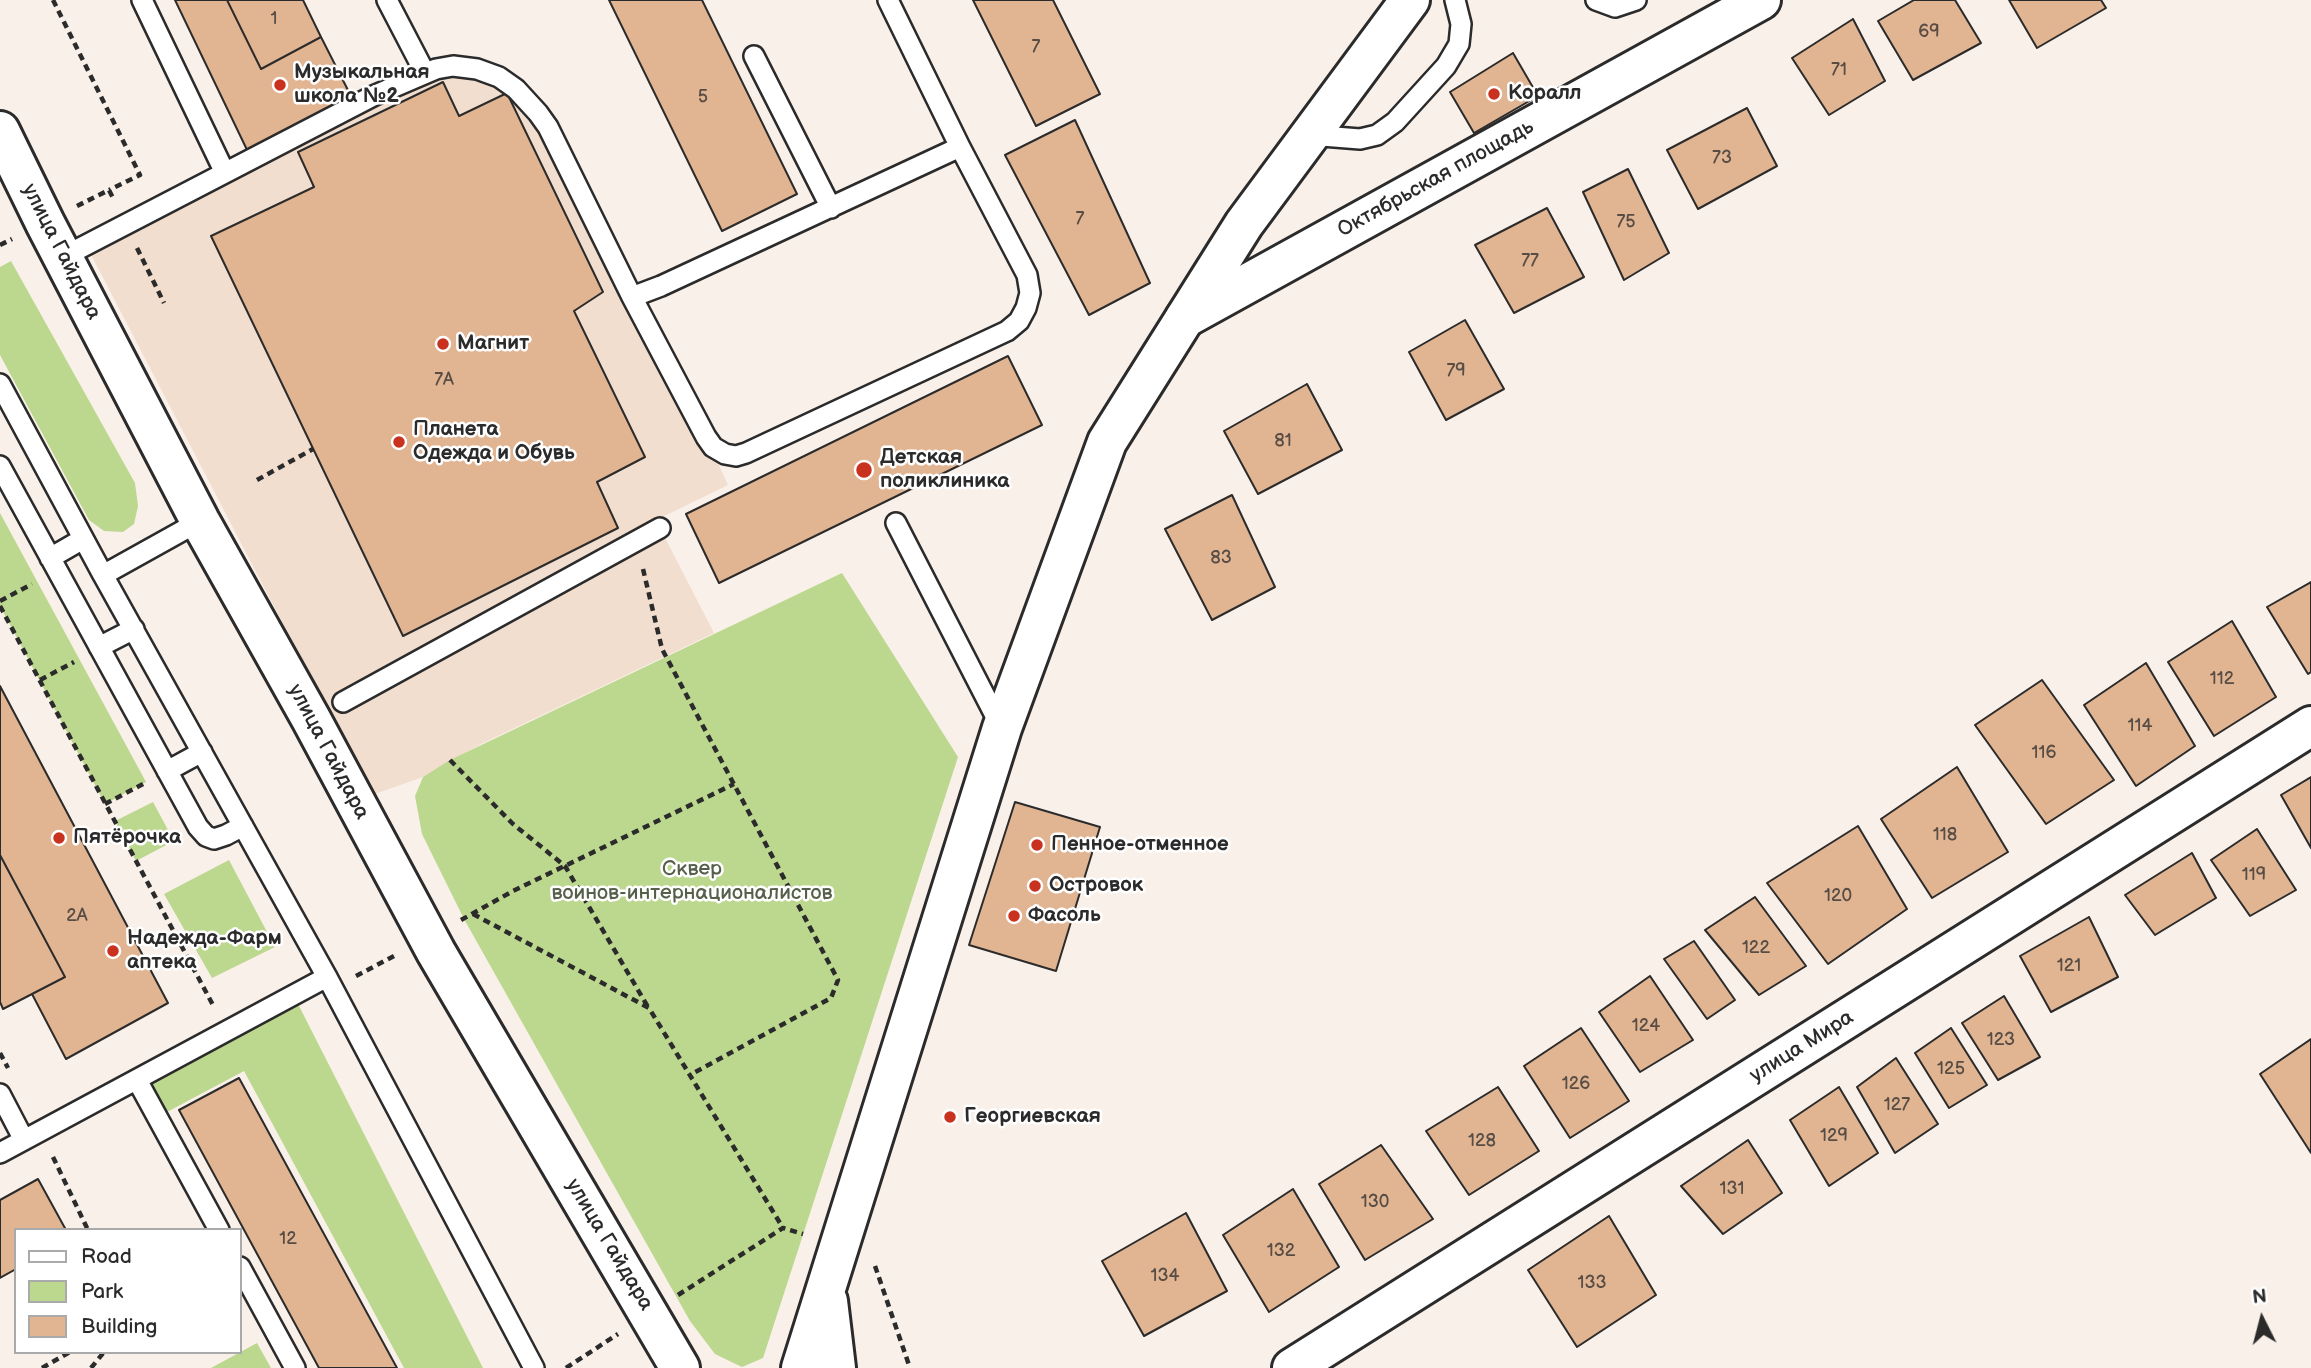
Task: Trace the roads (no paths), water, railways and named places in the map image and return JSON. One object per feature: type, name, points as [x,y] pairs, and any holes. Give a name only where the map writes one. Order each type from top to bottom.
[{"type":"street","points":[[808,1364],[838,1245],[1002,728],[1107,442],[1244,224],[1409,0]]},
{"type":"street","name":"Октябрьская площадь","points":[[1185,318],[1761,0]]},
{"type":"street","name":"улица Гайдара","points":[[0,131],[200,521],[311,719],[428,938],[682,1366]]},
{"type":"street","name":"улица Мира","points":[[1292,1368],[2311,726]]},
{"type":"lane","points":[[142,0],[225,173]]},
{"type":"lane","points":[[387,0],[425,73]]},
{"type":"lane","points":[[63,257],[373,96],[425,73],[453,66],[477,69],[499,78],[527,100],[548,127],[632,297],[706,437],[713,447],[725,454],[736,456],[746,453],[1007,331],[1019,321],[1026,308],[1030,293],[1027,275],[888,0]]},
{"type":"lane","points":[[1309,135],[1360,139],[1377,135],[1395,122],[1452,59],[1459,44],[1461,24],[1455,0]]},
{"type":"lane","points":[[1597,0],[1615,7],[1636,0]]},
{"type":"lane","points":[[754,56],[831,208]]},
{"type":"lane","points":[[632,297],[960,147]]},
{"type":"lane","points":[[0,384],[5,406],[134,629],[330,982],[534,1368]]},
{"type":"lane","points":[[0,466],[203,834],[209,838],[218,838],[243,826]]},
{"type":"lane","points":[[103,575],[200,521]]},
{"type":"lane","points":[[896,523],[1002,728]]},
{"type":"lane","points":[[343,702],[660,528]]},
{"type":"lane","points":[[54,565],[83,539]]},
{"type":"lane","points":[[99,648],[134,629]]},
{"type":"lane","points":[[167,771],[202,752]]},
{"type":"lane","points":[[0,1153],[227,1031],[330,982]]},
{"type":"lane","points":[[137,1080],[218,1228]]},
{"type":"lane","points":[[0,1094],[24,1140]]},
{"type":"lane","points":[[242,1271],[295,1368]]},
{"type":"place","name":"Музыкальная школа №2","points":[[280,85]]},
{"type":"place","name":"Коралл","points":[[1494,94]]},
{"type":"place","name":"Магнит","points":[[443,344]]},
{"type":"place","name":"Планета Одежда и Обувь","points":[[399,442]]},
{"type":"place","name":"Детская поликлиника","points":[[864,470]]},
{"type":"place","name":"Пятёрочка","points":[[59,838]]},
{"type":"place","name":"Пенное-отменное","points":[[1037,845]]},
{"type":"place","name":"Островок","points":[[1035,886]]},
{"type":"place","name":"Фасоль","points":[[1014,916]]},
{"type":"place","name":"Надежда-Фарм аптека","points":[[113,951]]},
{"type":"place","name":"Георгиевская","points":[[950,1117]]},
{"type":"park label","name":"Сквер воинов-интернационалистов","points":[[692,882]]}]
